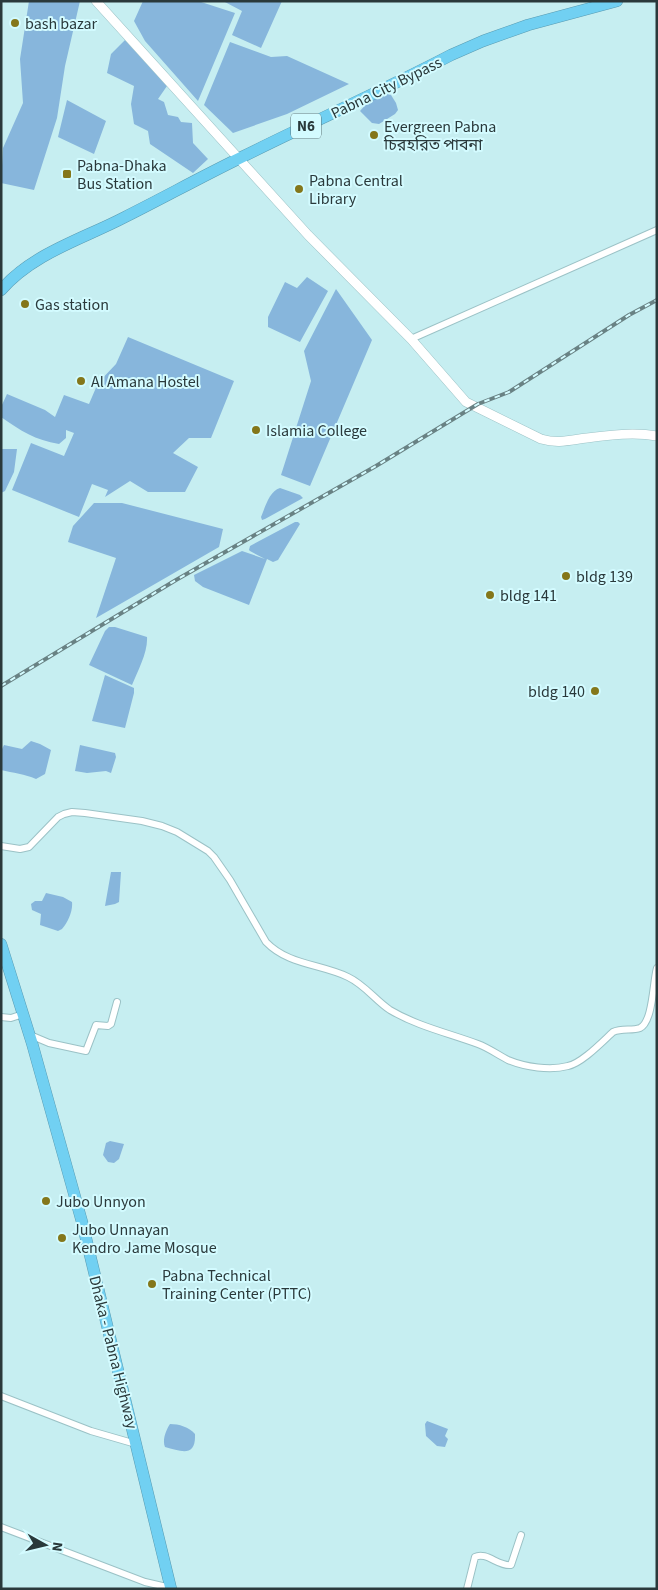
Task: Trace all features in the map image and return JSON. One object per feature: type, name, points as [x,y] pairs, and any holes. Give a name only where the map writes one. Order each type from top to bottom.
[{"type":"highway","name":"Pabna City Bypass","points":[[3,285],[30,265],[58,248],[122,219],[239,158],[451,55],[528,25],[617,1]]},
{"type":"highway","name":"Dhaka - Pabna Highway","points":[[1,944],[30,1035],[82,1222],[171,1588]]},
{"type":"main road","points":[[96,1],[308,235],[410,339],[466,402],[554,443],[633,434],[657,436]]},
{"type":"street","points":[[410,339],[657,230]]},
{"type":"street","points":[[1,846],[20,849],[29,846],[58,817],[72,812],[142,821],[177,832],[208,851],[214,857],[230,880],[266,942],[273,950],[297,961],[348,977],[361,984],[388,1008],[403,1017],[451,1036],[480,1044],[508,1059],[542,1067],[570,1066],[613,1032],[641,1027],[645,1024],[650,1012],[657,968]]},
{"type":"street","points":[[30,1035],[49,1043],[86,1051],[96,1025],[108,1026],[111,1024],[117,1002]]},
{"type":"street","points":[[1,1017],[11,1018],[23,1014]]},
{"type":"street","points":[[1,1396],[91,1431],[136,1444]]},
{"type":"street","points":[[1,1527],[145,1582],[171,1588]]},
{"type":"street","points":[[467,1589],[475,1557],[481,1555],[506,1566],[511,1565],[521,1535]]},
{"type":"water","points":[[29,1],[80,1],[65,66],[57,118],[34,190],[1,183],[3,148],[23,103],[20,59]]},
{"type":"water","points":[[143,1],[198,1],[235,13],[198,101],[145,41],[134,21]]},
{"type":"water","points":[[223,1],[282,1],[261,48],[232,35],[242,11]]},
{"type":"water","points":[[125,40],[167,86],[158,99],[164,102],[168,115],[178,117],[181,122],[192,123],[193,143],[208,159],[193,173],[150,144],[148,131],[134,124],[131,104],[134,86],[107,73],[111,54]]},
{"type":"water","points":[[230,42],[271,57],[287,56],[349,84],[287,114],[233,133],[204,105]]},
{"type":"water","points":[[384,93],[391,95],[398,110],[379,124],[372,123],[360,111],[371,99]]},
{"type":"water","points":[[67,100],[106,121],[94,154],[58,137]]},
{"type":"water","points":[[307,277],[328,291],[300,342],[268,327],[268,317],[285,282],[297,288]]},
{"type":"water","points":[[336,289],[372,340],[310,486],[281,475],[311,381],[304,351]]},
{"type":"water","points":[[128,337],[234,381],[211,438],[189,438],[173,453],[198,467],[185,492],[148,492],[130,481],[105,497],[108,490],[92,484],[79,517],[12,490],[31,443],[64,456],[74,433],[66,430],[66,438],[59,444],[43,440],[22,431],[1,417],[1,407],[7,394],[45,410],[55,417],[64,395],[89,404],[98,383],[116,364]]},
{"type":"water","points":[[1,449],[17,449],[14,472],[5,491],[1,493]]},
{"type":"water","points":[[280,488],[300,495],[303,498],[262,520],[261,517],[268,500]]},
{"type":"water","points":[[94,503],[122,503],[223,529],[219,547],[96,618],[116,558],[68,542],[73,526]]},
{"type":"water","points":[[295,522],[300,524],[278,560],[273,562],[267,559],[249,605],[203,587],[195,581],[194,575],[242,551],[265,559],[250,551],[250,546]]},
{"type":"water","points":[[109,627],[115,627],[147,637],[144,655],[132,685],[89,665],[105,631]]},
{"type":"water","points":[[105,675],[134,688],[125,728],[92,721]]},
{"type":"water","points":[[31,741],[51,750],[45,774],[36,779],[1,770],[1,751],[4,745],[22,749]]},
{"type":"water","points":[[80,745],[115,753],[116,757],[111,773],[106,771],[87,773],[75,771]]},
{"type":"water","points":[[111,872],[121,872],[119,902],[105,906]]},
{"type":"water","points":[[46,893],[63,897],[72,902],[72,909],[68,920],[62,929],[58,931],[40,925],[41,914],[32,910],[31,904],[35,901],[42,901]]},
{"type":"water","points":[[110,1141],[124,1144],[119,1159],[114,1163],[108,1162],[103,1155],[106,1143]]},
{"type":"water","points":[[427,1421],[448,1429],[445,1436],[448,1439],[445,1447],[437,1446],[426,1436],[425,1424]]},
{"type":"water","points":[[170,1424],[184,1426],[195,1434],[195,1442],[190,1450],[182,1451],[165,1447],[165,1435]]},
{"type":"railway","points":[[1,686],[176,580],[376,466],[478,404],[509,392],[629,315],[657,300]]},
{"type":"place","name":"bash bazar","points":[[15,23]]},
{"type":"place","name":"Evergreen Pabna চিরহরিত পাবনা","points":[[374,135]]},
{"type":"place","name":"Pabna-Dhaka Bus Station","points":[[67,174]]},
{"type":"place","name":"Pabna Central Library","points":[[299,189]]},
{"type":"place","name":"Gas station","points":[[25,304]]},
{"type":"place","name":"Al Amana Hostel","points":[[81,381]]},
{"type":"place","name":"Islamia College","points":[[256,430]]},
{"type":"place","name":"bldg 139","points":[[566,576]]},
{"type":"place","name":"bldg 141","points":[[490,595]]},
{"type":"place","name":"bldg 140","points":[[595,691]]},
{"type":"place","name":"Jubo Unnyon","points":[[46,1201]]},
{"type":"place","name":"Jubo Unnayan Kendro Jame Mosque","points":[[62,1238]]},
{"type":"place","name":"Pabna Technical Training Center (PTTC)","points":[[152,1284]]}]
